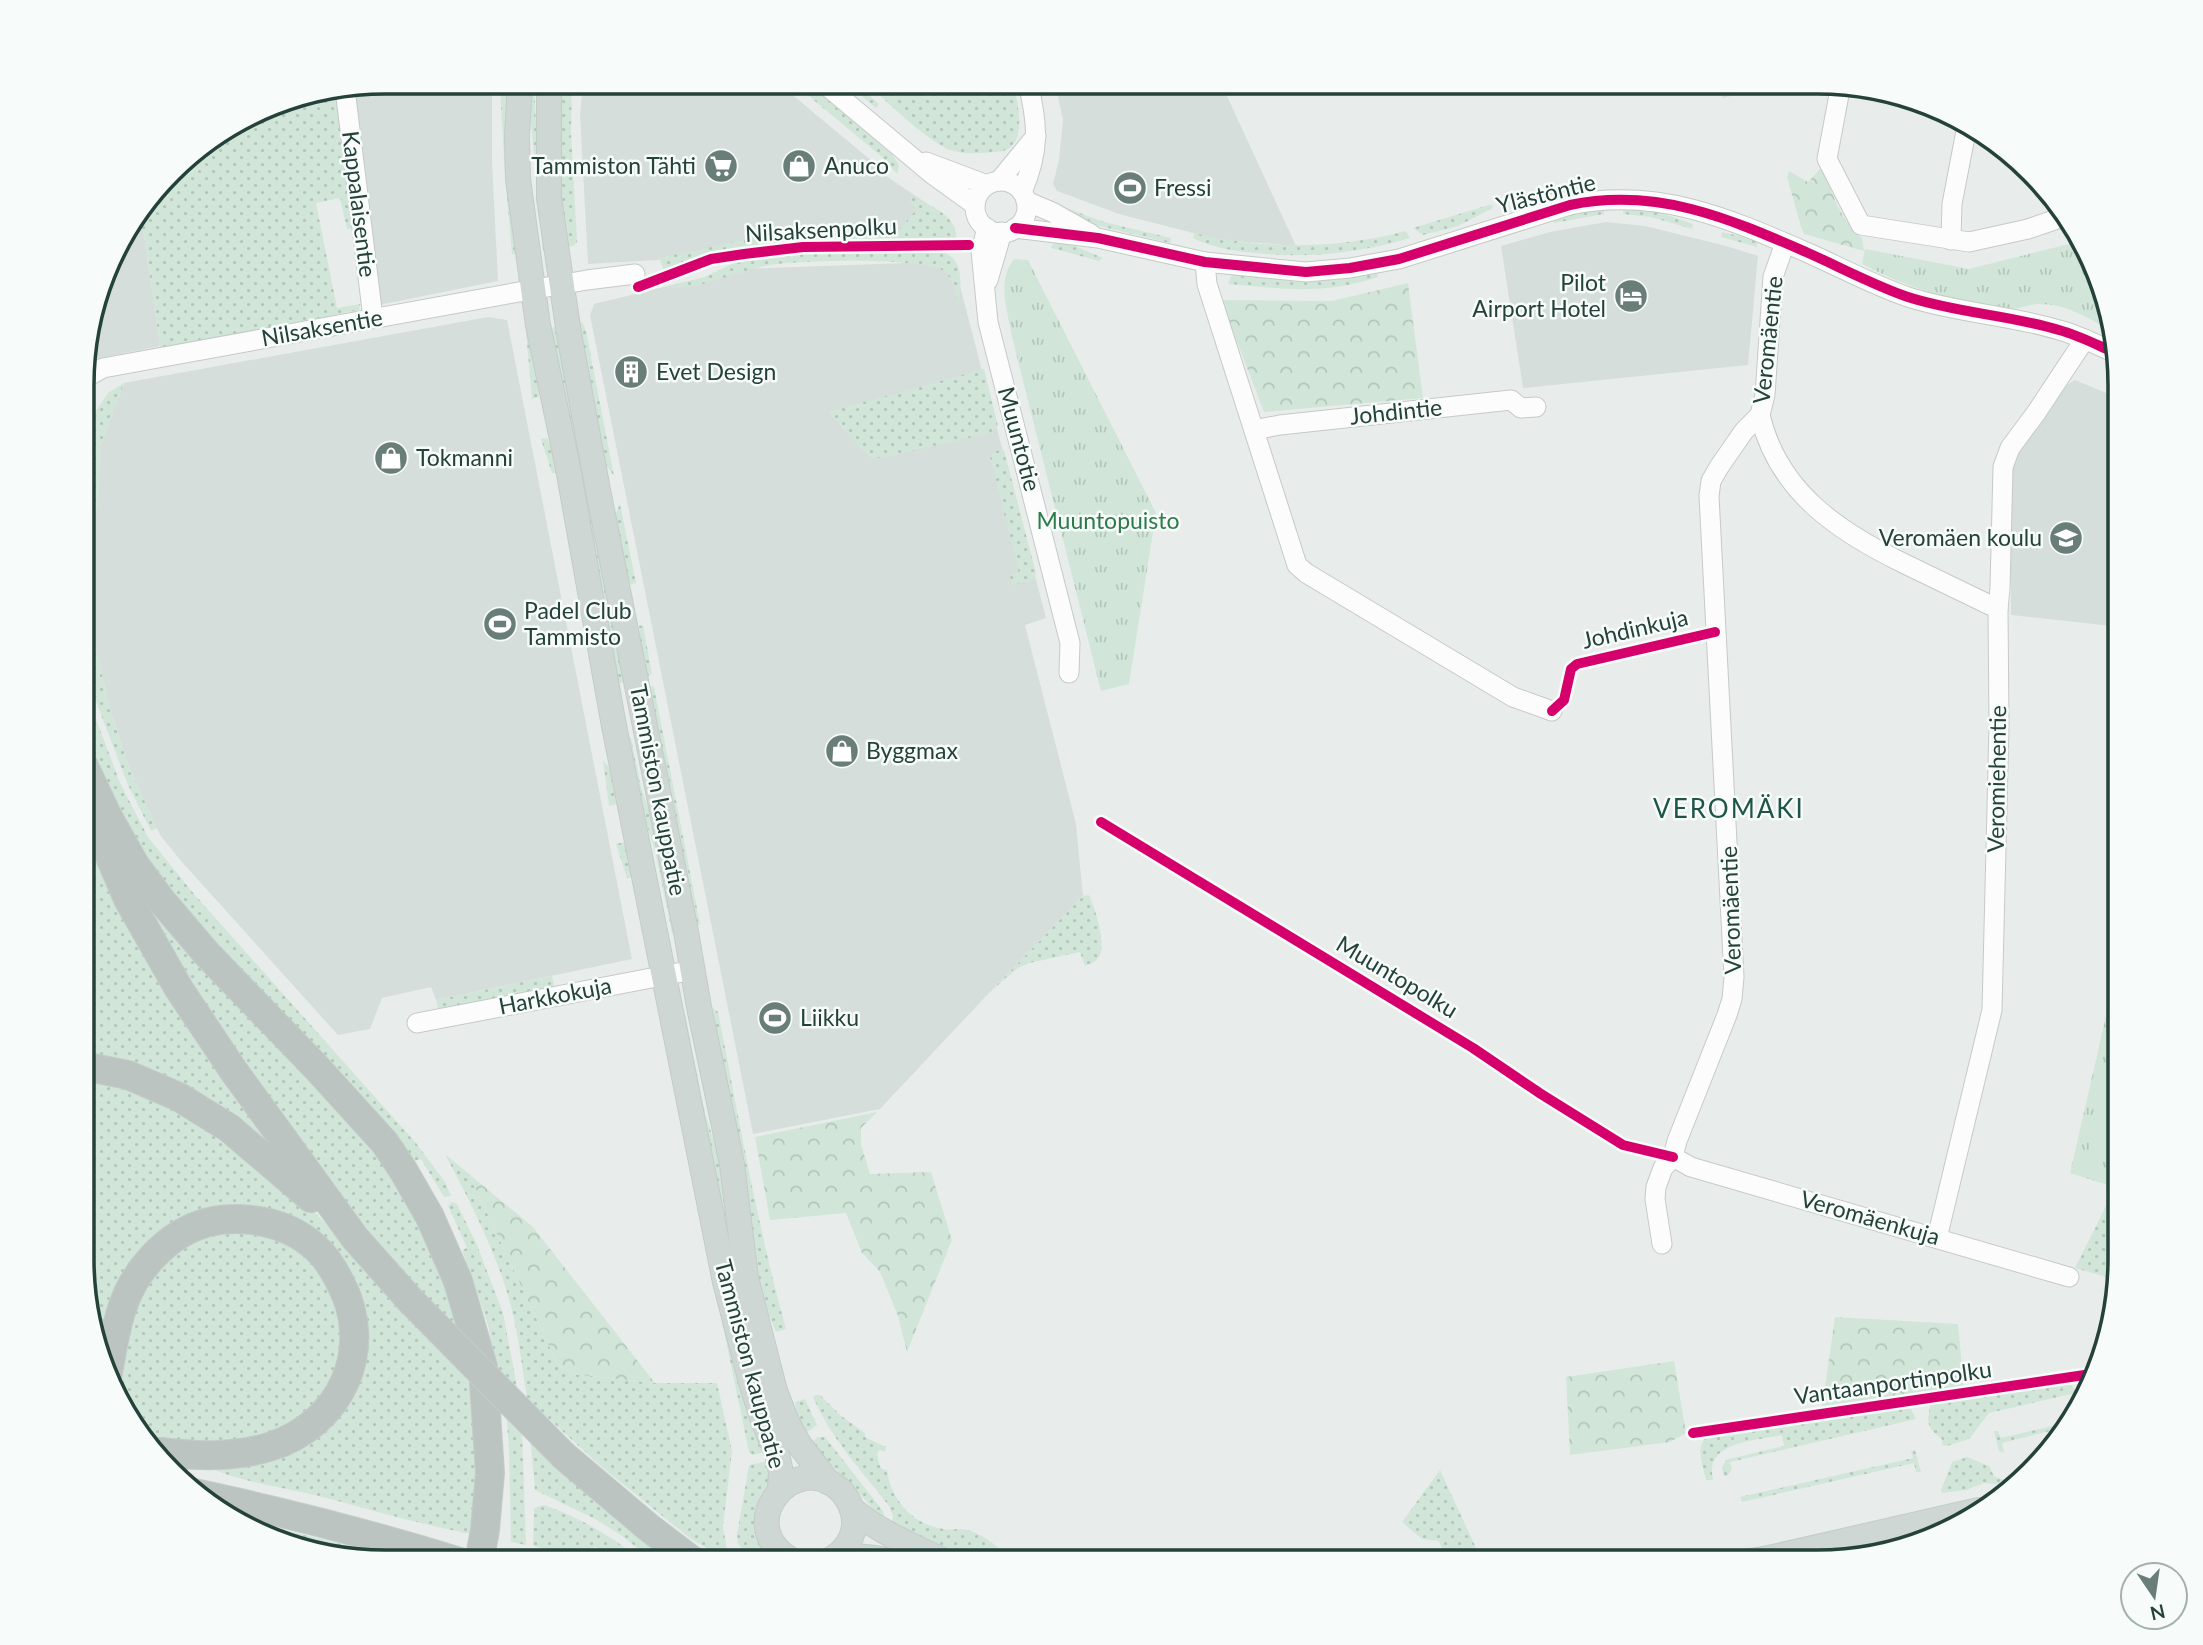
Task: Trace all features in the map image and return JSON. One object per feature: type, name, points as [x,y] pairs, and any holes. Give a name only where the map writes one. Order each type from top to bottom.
[{"type":"highway","points":[[94,787],[135,865],[161,900],[207,954],[316,1067],[384,1143],[430,1217],[458,1281],[483,1367],[490,1473],[481,1550]]},
{"type":"highway","points":[[94,820],[128,899],[179,989],[233,1070],[355,1238],[410,1300],[564,1456],[678,1550]]},
{"type":"highway","points":[[94,1068],[128,1075],[179,1097],[229,1128],[355,1238]]},
{"type":"highway","points":[[112,1357],[129,1292],[143,1269],[183,1232],[225,1220],[249,1219],[271,1223],[297,1233],[316,1248],[332,1268],[346,1293],[354,1318],[355,1342],[344,1384],[330,1406],[314,1423],[295,1436],[270,1447],[207,1457],[169,1453]]},
{"type":"highway","points":[[221,1499],[274,1510],[418,1550]]},
{"type":"main road","name":"Tammiston kauppatie","points":[[519,94],[518,179],[538,325],[567,463],[614,726],[725,1282],[752,1386],[777,1454],[781,1472],[780,1489]]},
{"type":"main road","name":"Tammiston kauppatie","points":[[549,94],[549,198],[561,284],[597,490],[732,1164],[747,1278],[775,1391],[799,1444],[828,1482],[840,1489],[852,1509],[890,1536],[921,1550]]},
{"type":"main road","points":[[776,1550],[767,1525],[769,1508],[780,1489],[801,1479],[814,1478],[828,1482]]},
{"type":"main road","points":[[843,1550],[852,1536],[852,1509]]},
{"type":"main road","points":[[1799,1550],[1955,1515]]},
{"type":"street","name":"Ylästöntie","points":[[836,94],[911,157],[975,205],[979,221],[1001,230],[1098,238],[1205,262],[1306,272],[1349,268],[1427,251],[1592,200],[1640,199],[1709,214],[1785,243],[1907,297],[2057,329],[2106,349]]},
{"type":"street","points":[[1001,230],[1024,218],[1024,196],[1033,164],[1036,135],[1036,117],[1031,94]]},
{"type":"street","points":[[1839,95],[1827,159],[1861,225],[1969,242],[2028,229],[2056,219]]},
{"type":"street","name":"Kappalaisentie","points":[[346,97],[373,318]]},
{"type":"street","points":[[975,205],[977,196],[993,183],[1036,135]]},
{"type":"street","points":[[1951,240],[1952,204],[1965,135]]},
{"type":"street","name":"Ylästöntie","points":[[911,157],[993,183],[1014,184],[1024,196],[1098,238]]},
{"type":"street","name":"Muuntotie","points":[[1001,230],[981,251],[988,322],[1070,643],[1069,673]]},
{"type":"street","name":"Veromäentie","points":[[1662,1244],[1655,1199],[1656,1187],[1663,1168],[1673,1157],[1727,1015],[1734,977],[1709,496],[1711,481],[1719,467],[1744,431],[1760,415],[1765,396],[1773,277],[1785,243]]},
{"type":"street","points":[[1205,262],[1207,284],[1297,565],[1306,573],[1513,697],[1552,711]]},
{"type":"street","points":[[561,284],[635,274]]},
{"type":"street","name":"Nilsaksentie","points":[[95,373],[103,368],[561,284]]},
{"type":"street","name":"Veromiehentie","points":[[1937,1238],[1992,1010],[1999,726],[1998,609],[2003,467],[2010,448],[2036,414],[2085,339]]},
{"type":"street","name":"Johdintie","points":[[1254,430],[1511,400],[1521,408],[1536,407]]},
{"type":"street","points":[[1760,415],[1780,464],[1805,497],[1824,516],[1876,550],[1998,609]]},
{"type":"street","name":"Harkkokuja","points":[[417,1023],[693,970]]},
{"type":"street","name":"Veromäenkuja","points":[[1673,1157],[1691,1167],[2069,1277]]},
{"type":"shaded area","points":[[492,94],[492,162],[498,281],[379,305],[354,96]]},
{"type":"shaded area","points":[[582,94],[791,94],[879,167],[886,176],[941,213],[945,231],[786,231],[657,260],[588,264],[580,115]]},
{"type":"shaded area","points":[[1057,94],[1226,94],[1296,246],[1220,240],[1119,214],[1057,191],[1053,184],[1059,160],[1063,120]]},
{"type":"shaded area","points":[[1606,222],[1645,226],[1758,256],[1748,365],[1523,388],[1501,246],[1550,232]]},
{"type":"shaded area","points":[[143,229],[160,346],[96,359],[104,310],[110,292]]},
{"type":"shaded area","points":[[932,262],[958,278],[1046,618],[1025,625],[1076,824],[1083,896],[880,1109],[753,1134],[590,315],[594,304],[738,269]]},
{"type":"shaded area","points":[[488,317],[507,320],[632,959],[436,1000],[431,987],[382,998],[370,1029],[338,1035],[181,861],[160,835],[129,767],[110,709],[94,641],[94,517],[98,504],[100,447],[124,383]]},
{"type":"shaded area","name":"Veromäen koulu","points":[[2075,380],[2108,394],[2108,626],[2011,615],[2011,462],[2067,385]]},
{"type":"green space","points":[[500,94],[507,94],[510,119],[518,255],[512,254]]},
{"type":"green space","points":[[528,94],[535,94],[538,165],[548,250],[543,251]]},
{"type":"green space","points":[[559,94],[572,94],[571,132],[577,242],[565,248],[557,145]]},
{"type":"green space","points":[[806,94],[820,94],[892,154],[899,165],[897,174],[882,157]]},
{"type":"green space","points":[[859,94],[867,94],[879,104],[876,108]]},
{"type":"green space","points":[[878,94],[1016,94],[1019,128],[1014,144],[1008,149],[960,152],[940,145]]},
{"type":"green space","points":[[1722,94],[1739,94],[1723,98]]},
{"type":"green space","points":[[338,99],[354,228],[347,229],[340,198],[316,203],[337,308],[360,304],[359,310],[164,351],[160,346],[143,229],[141,229],[155,208],[180,180],[224,144],[274,117],[310,104]]},
{"type":"green space","points":[[1824,168],[1831,190],[1847,222],[1862,238],[1864,251],[1804,234],[1787,177],[1789,171],[1808,182]]},
{"type":"green space","points":[[1592,182],[1573,191],[1511,202],[1509,199],[1573,184]]},
{"type":"green space","points":[[912,197],[942,212],[953,224],[956,240],[798,243],[711,255],[665,273],[659,258],[786,231],[898,231],[917,209],[909,200]]},
{"type":"green space","points":[[1492,204],[1493,208],[1458,226],[1423,235],[1413,228]]},
{"type":"green space","points":[[1624,206],[1653,210],[1693,224],[1692,229],[1651,217],[1623,214]]},
{"type":"green space","points":[[1604,207],[1604,214],[1554,223],[1553,218]]},
{"type":"green space","points":[[1066,208],[1104,222],[1171,238],[1170,243],[1095,225],[1065,212]]},
{"type":"green space","points":[[1406,231],[1410,238],[1372,248],[1315,255],[1239,251],[1216,247],[1193,238],[1194,233],[1246,242],[1300,245],[1354,241]]},
{"type":"green space","points":[[1722,232],[1757,240],[1757,247],[1721,237]]},
{"type":"green space","points":[[1055,240],[1103,258],[1099,261],[1051,248]]},
{"type":"green space","points":[[2071,244],[2093,292],[2102,326],[2058,306],[2038,304],[2006,309],[1950,298],[1914,287],[1862,264],[1865,249],[1969,269]]},
{"type":"green space","points":[[807,253],[944,253],[957,263],[960,276],[959,305],[952,282],[944,271],[911,263],[833,261],[771,265],[710,282],[672,288],[700,279],[745,258]]},
{"type":"green space","name":"Muuntopuisto","points":[[1014,259],[1028,260],[1156,513],[1129,684],[1101,691],[1012,337],[1004,287]]},
{"type":"green space","points":[[1377,271],[1378,277],[1358,283],[1321,288],[1285,289],[1228,284],[1232,274]]},
{"type":"green space","points":[[1408,283],[1423,398],[1264,412],[1221,300],[1332,301]]},
{"type":"green space","points":[[578,321],[583,323],[586,331],[614,476],[606,465]]},
{"type":"green space","points":[[555,327],[629,681],[616,684],[549,328]]},
{"type":"green space","points":[[528,331],[538,366],[539,397],[532,399],[526,333]]},
{"type":"green space","points":[[984,369],[998,426],[990,433],[881,458],[869,457],[828,412]]},
{"type":"green space","points":[[124,383],[100,447],[98,504],[94,517],[94,414],[108,393]]},
{"type":"green space","points":[[547,438],[561,472],[552,473],[541,439]]},
{"type":"green space","points":[[1004,450],[1036,573],[1034,580],[1012,585],[1010,576],[1019,573],[990,456],[996,451]]},
{"type":"green space","points":[[620,504],[636,583],[631,585],[616,533],[616,513]]},
{"type":"green space","points":[[643,625],[652,674],[645,678],[639,626]]},
{"type":"green space","points":[[94,641],[110,709],[129,767],[157,828],[151,831],[128,785],[94,696]]},
{"type":"green space","points":[[646,685],[654,687],[700,924],[696,928]]},
{"type":"green space","points":[[94,714],[120,783],[148,837],[194,894],[416,1143],[445,1182],[451,1196],[444,1197],[421,1159],[415,1161],[300,1034],[208,941],[147,864],[94,760]]},
{"type":"green space","points":[[628,737],[631,738],[641,787],[662,850],[677,932],[672,933],[655,851],[637,793]]},
{"type":"green space","points":[[603,760],[610,769],[617,804],[609,806]]},
{"type":"green space","points":[[94,834],[141,935],[284,1155],[94,1059]]},
{"type":"green space","points":[[624,842],[637,876],[627,878],[616,844]]},
{"type":"green space","points":[[141,884],[409,1191],[470,1343],[421,1292],[334,1190],[219,1031],[151,918]]},
{"type":"green space","points":[[1089,895],[1102,943],[1099,957],[1093,963],[1085,966],[1080,952],[1029,963],[1018,968],[990,992],[1083,896]]},
{"type":"green space","points":[[552,976],[553,990],[439,1012],[436,1000]]},
{"type":"green space","points":[[2108,1007],[2108,1185],[2070,1173]]},
{"type":"green space","points":[[713,1008],[718,1012],[757,1211],[786,1329],[776,1332],[761,1296]]},
{"type":"green space","points":[[685,1014],[705,1113],[723,1170],[753,1364],[680,1015]]},
{"type":"green space","points":[[661,1019],[766,1452],[753,1455],[749,1452]]},
{"type":"green space","points":[[2108,1071],[2108,1154],[2089,1150]]},
{"type":"green space","points":[[94,1075],[159,1095],[290,1186],[478,1385],[478,1535],[242,1479],[200,1464],[254,1459],[361,1368],[306,1230],[182,1224],[107,1343],[97,1297],[94,1259]]},
{"type":"green space","points":[[877,1112],[861,1128],[861,1144],[870,1174],[931,1172],[952,1240],[907,1352],[898,1316],[880,1272],[862,1253],[846,1213],[770,1220],[755,1137]]},
{"type":"green space","points":[[445,1154],[469,1174],[558,1365],[572,1374],[655,1383],[717,1383],[732,1451],[723,1526],[727,1550],[710,1550],[691,1539],[604,1469],[527,1399],[507,1291],[468,1199]]},
{"type":"green space","points":[[469,1174],[533,1227],[655,1383],[572,1374],[558,1365]]},
{"type":"green space","points":[[451,1202],[457,1204],[477,1245],[503,1313],[518,1392],[497,1372],[488,1325],[462,1250],[467,1248],[448,1206]]},
{"type":"green space","points":[[2108,1202],[2108,1278],[2075,1268]]},
{"type":"green space","points":[[233,1228],[289,1238],[337,1290],[346,1354],[310,1414],[252,1441],[161,1444],[155,1437],[134,1405],[118,1373],[121,1345],[145,1285],[180,1246]]},
{"type":"green space","points":[[1835,1317],[1958,1324],[1964,1387],[1822,1408]]},
{"type":"green space","points":[[1674,1361],[1686,1433],[1670,1442],[1570,1455],[1566,1377]]},
{"type":"green space","points":[[2067,1383],[2072,1385],[2076,1392],[1989,1413],[1969,1439],[1947,1446],[1942,1445],[1942,1439],[1930,1427],[1931,1403]]},
{"type":"green space","points":[[820,1395],[840,1415],[865,1433],[865,1437],[886,1447],[885,1452],[877,1452],[879,1464],[882,1469],[887,1470],[889,1481],[899,1501],[913,1516],[933,1527],[977,1533],[1000,1550],[944,1550],[892,1523],[893,1516],[889,1506],[829,1428],[813,1397]]},
{"type":"green space","points":[[805,1399],[817,1425],[806,1433],[798,1417],[795,1402]]},
{"type":"green space","points":[[1903,1407],[1911,1409],[1916,1419],[1730,1462],[1732,1470],[1724,1476],[1722,1468],[1729,1459],[1784,1446],[1782,1435],[1734,1445],[1716,1457],[1712,1467],[1713,1480],[1706,1480],[1700,1450],[1708,1436]]},
{"type":"green space","points":[[506,1412],[522,1428],[526,1545],[511,1542]]},
{"type":"green space","points":[[2056,1425],[2053,1430],[2002,1443],[2004,1453],[1999,1451],[1994,1431],[1998,1431],[2001,1438]]},
{"type":"green space","points":[[530,1435],[663,1550],[640,1550],[597,1520],[535,1490]]},
{"type":"green space","points":[[818,1437],[825,1437],[883,1511],[885,1520],[811,1443]]},
{"type":"green space","points":[[1915,1450],[1921,1472],[1916,1472],[1914,1463],[1742,1502],[1740,1497],[1913,1458],[1911,1451]]},
{"type":"green space","points":[[1967,1457],[1989,1466],[1994,1476],[2007,1479],[2002,1484],[1984,1483],[1966,1490],[1942,1493],[1952,1462]]},
{"type":"green space","points":[[769,1461],[771,1471],[763,1545],[766,1550],[743,1550],[738,1544],[737,1535],[749,1465]]},
{"type":"green space","points":[[1440,1470],[1477,1550],[1443,1550],[1439,1541],[1422,1539],[1402,1522]]},
{"type":"green space","points":[[544,1505],[569,1515],[604,1533],[628,1550],[603,1550],[595,1547],[588,1550],[552,1550],[533,1546],[534,1508]]},
{"type":"green space","points":[[271,1526],[364,1550],[310,1541]]},
{"type":"cycle path","points":[[1015,228],[1098,238],[1205,262],[1306,272],[1350,268],[1399,259],[1570,205],[1602,200],[1662,203],[1720,217],[1908,297],[1945,307],[2040,325],[2073,334],[2106,349]]},
{"type":"cycle path","name":"Nilsaksenpolku","points":[[638,287],[711,259],[744,254],[803,247],[969,245]]},
{"type":"cycle path","name":"Johdinkuja","points":[[1552,711],[1564,700],[1571,669],[1577,664],[1715,632]]},
{"type":"cycle path","name":"Muuntopolku","points":[[1101,822],[1473,1048],[1623,1145],[1673,1157]]},
{"type":"cycle path","name":"Vantaanportinpolku","points":[[1693,1433],[2084,1375]]},
{"type":"place","name":"Tammiston Tähti","points":[[721,166]]},
{"type":"place","name":"Anuco","points":[[799,166]]},
{"type":"place","name":"Fressi","points":[[1130,188]]},
{"type":"place","name":"Pilot Airport Hotel","points":[[1631,296]]},
{"type":"place","name":"Evet Design","points":[[631,372]]},
{"type":"place","name":"Tokmanni","points":[[391,458]]},
{"type":"place","name":"Veromäen koulu","points":[[2066,538]]},
{"type":"place","name":"Padel Club Tammisto","points":[[500,624]]},
{"type":"place","name":"Byggmax","points":[[842,751]]},
{"type":"place","name":"Liikku","points":[[775,1018]]},
{"type":"district","name":"VEROMÄKI","points":[[1729,809]]}]
